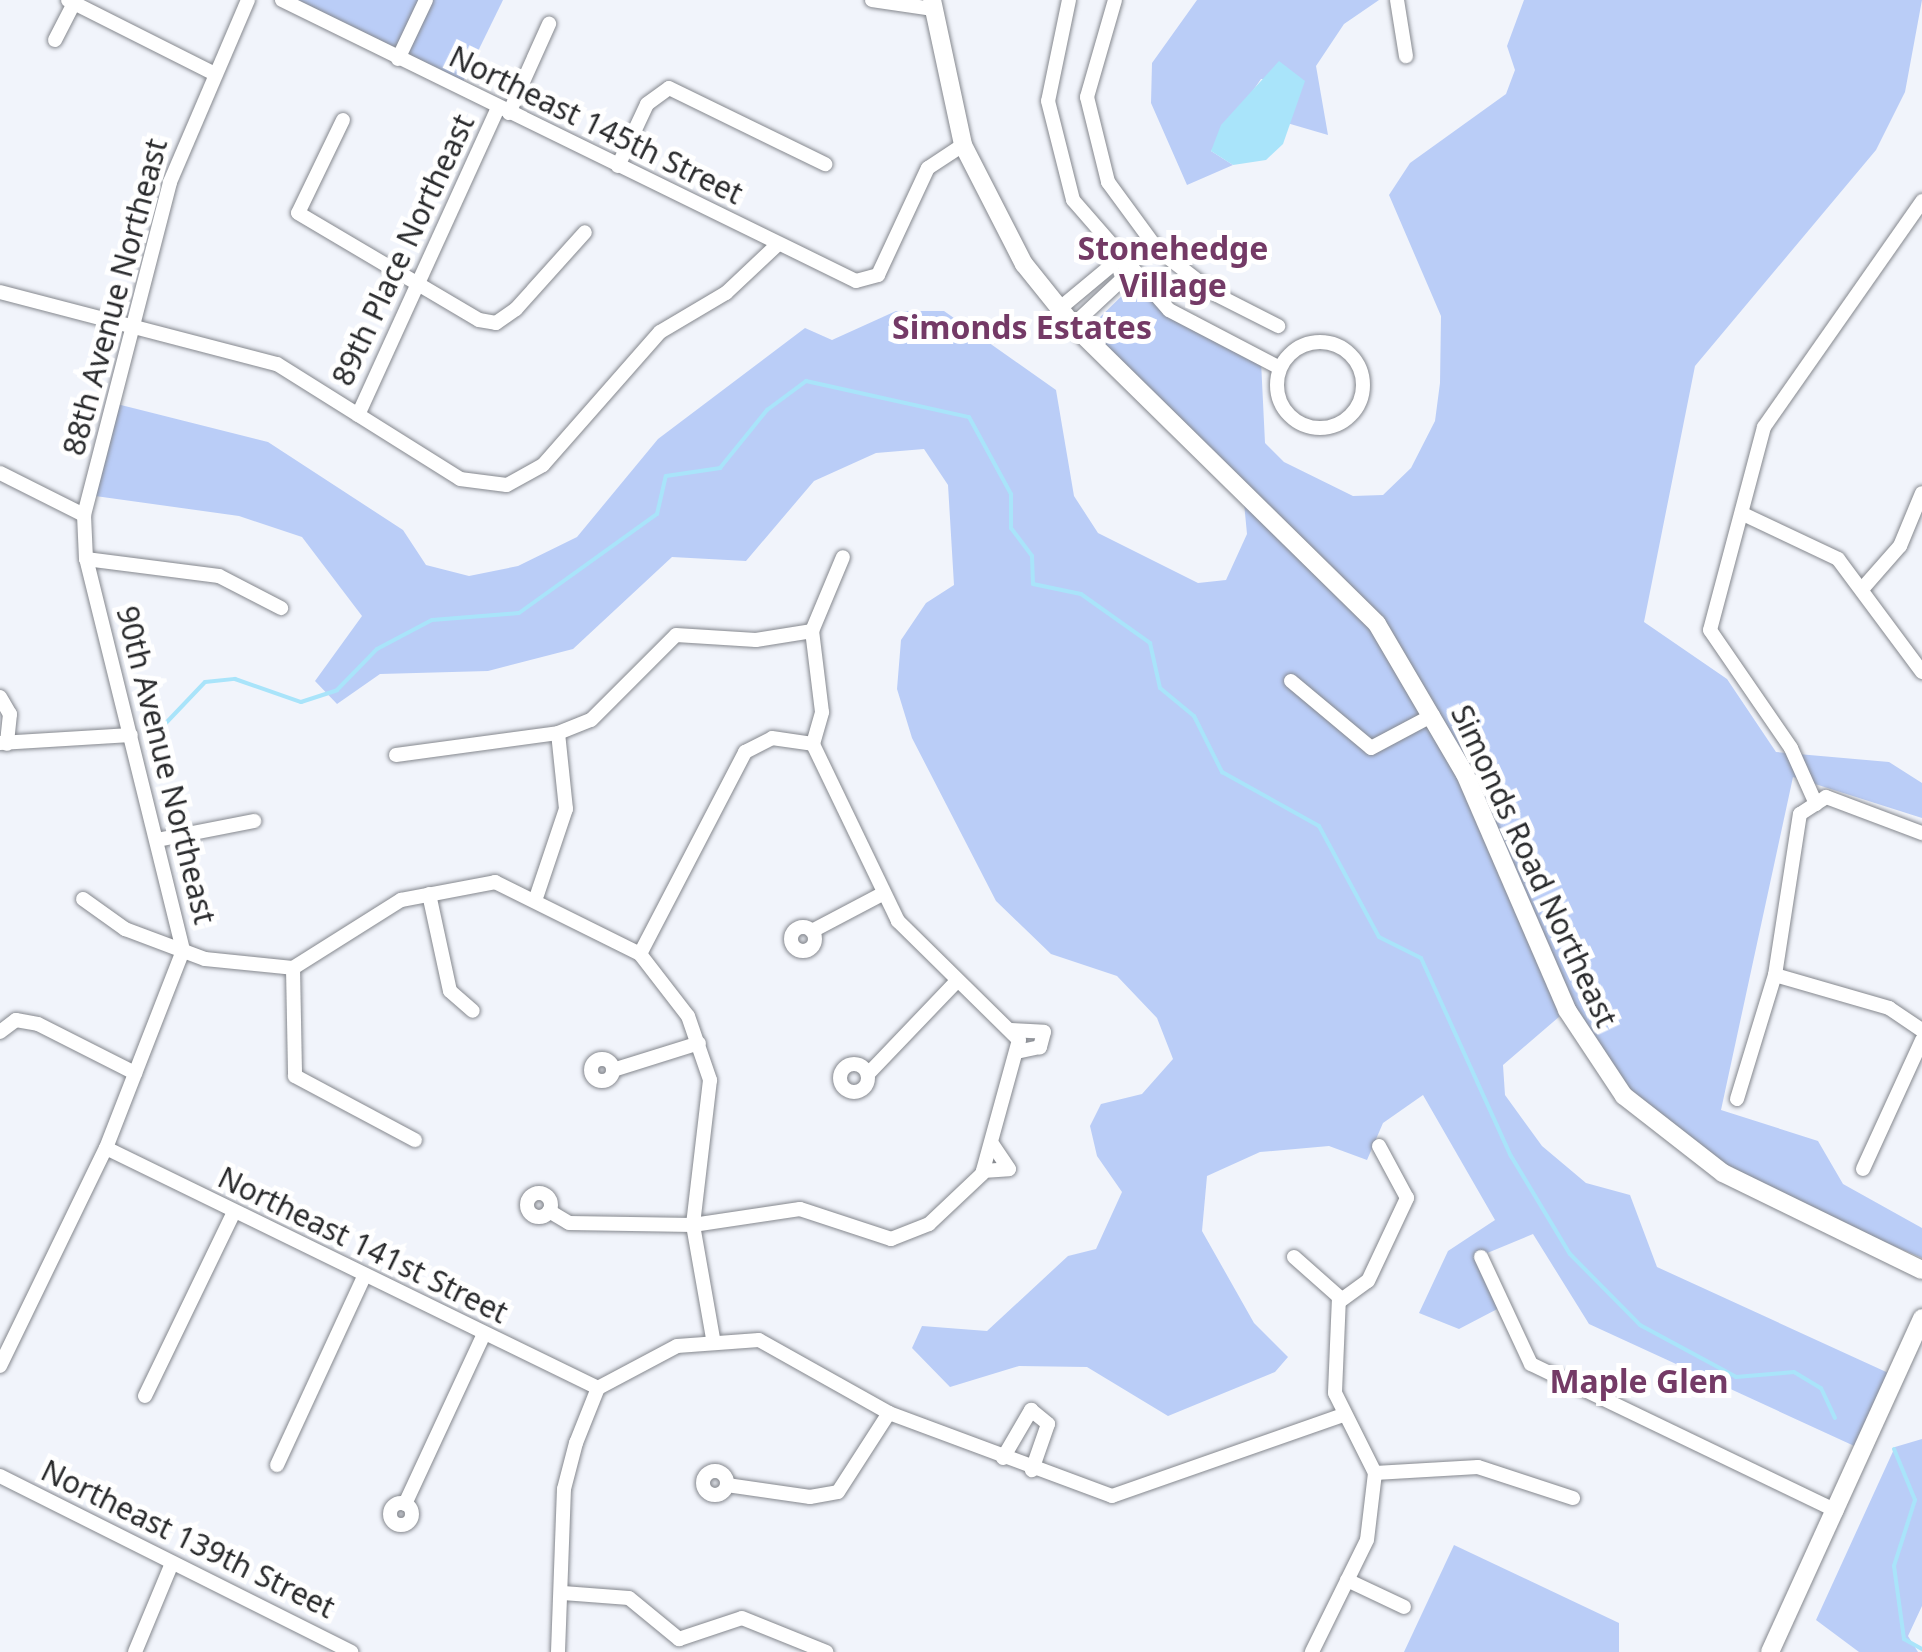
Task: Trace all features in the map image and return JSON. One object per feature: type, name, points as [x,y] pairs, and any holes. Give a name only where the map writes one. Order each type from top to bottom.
[{"type":"main road","name":"Simonds Road Northeast","points":[[932,4],[962,145],[1006,233],[1073,325],[1377,624],[1433,715],[1567,1010],[1624,1096],[1722,1173],[1922,1270]]},
{"type":"main road","points":[[1770,1652],[1922,1318]]},
{"type":"street","name":"88th Avenue Northeast","points":[[86,560],[84,515],[170,182],[248,0]]},
{"type":"street","name":"Northeast 145th Street","points":[[282,0],[856,281],[884,264],[928,168],[962,145]]},
{"type":"street","points":[[398,59],[426,0]]},
{"type":"street","points":[[872,0],[932,4]]},
{"type":"street","points":[[1069,0],[1050,66],[1052,138],[1073,200],[1124,265],[1169,310],[1280,368]]},
{"type":"street","points":[[1115,0],[1086,114],[1108,182],[1149,241],[1214,294],[1278,326]]},
{"type":"street","points":[[1397,0],[1406,56]]},
{"type":"street","points":[[56,40],[71,2],[216,74]]},
{"type":"street","name":"89th Place Northeast","points":[[358,414],[418,282],[549,24]]},
{"type":"street","points":[[618,166],[647,104],[670,88],[826,164]]},
{"type":"street","points":[[342,120],[298,213],[496,322],[585,232]]},
{"type":"street","points":[[1816,804],[1792,748],[1723,659],[1710,630],[1779,399],[1922,200]]},
{"type":"street","points":[[1073,325],[1149,241]]},
{"type":"street","points":[[0,292],[277,364],[460,479],[506,485],[543,465],[660,332],[726,293],[778,244]]},
{"type":"street","points":[[1059,309],[1124,265]]},
{"type":"street","points":[[1336,344],[1360,368],[1361,401],[1338,425],[1304,425],[1280,402],[1280,368],[1303,345],[1336,344]]},
{"type":"street","points":[[0,473],[84,515]]},
{"type":"street","points":[[1863,588],[1900,546],[1922,494]]},
{"type":"street","points":[[1743,514],[1811,540],[1863,588],[1922,672]]},
{"type":"street","points":[[842,557],[812,631],[822,712],[813,744],[884,893],[953,985],[1011,1030],[1044,1032],[1040,1047],[1016,1052]]},
{"type":"street","points":[[86,560],[219,576],[281,608]]},
{"type":"street","name":"90th Avenue Northeast","points":[[0,1366],[106,1148],[183,950],[162,840],[86,560]]},
{"type":"street","points":[[396,755],[558,733],[616,701],[676,635],[756,640],[812,631]]},
{"type":"street","points":[[1291,681],[1371,748],[1433,715]]},
{"type":"street","points":[[0,697],[10,714],[4,744],[132,735]]},
{"type":"street","points":[[537,895],[566,808],[558,733]]},
{"type":"street","points":[[640,954],[745,752],[772,738],[813,744]]},
{"type":"street","points":[[1738,1099],[1775,975],[1800,814],[1826,797],[1922,832]]},
{"type":"street","points":[[162,840],[254,821]]},
{"type":"street","points":[[82,899],[125,929],[183,950],[293,968],[366,915],[430,894],[496,882],[537,895],[640,954],[669,984],[699,1043],[712,1120],[694,1225],[714,1339]]},
{"type":"street","points":[[812,931],[884,893]]},
{"type":"street","points":[[430,894],[450,992],[472,1011]]},
{"type":"street","points":[[293,968],[294,1076],[415,1140]]},
{"type":"street","points":[[1775,975],[1889,1008],[1922,1030]]},
{"type":"street","points":[[868,1074],[953,985]]},
{"type":"street","points":[[0,1032],[16,1020],[135,1073]]},
{"type":"street","points":[[550,1211],[569,1223],[694,1225],[800,1210],[891,1239],[929,1224],[983,1170],[1016,1052],[1011,1030]]},
{"type":"street","points":[[1863,1169],[1922,1040]]},
{"type":"street","points":[[613,1070],[699,1043]]},
{"type":"street","points":[[983,1170],[1009,1169],[993,1145]]},
{"type":"street","points":[[1312,1652],[1347,1580],[1374,1511],[1375,1473],[1340,1416],[1334,1369],[1340,1301],[1368,1281],[1407,1198],[1380,1146]]},
{"type":"street","name":"Northeast 141st Street","points":[[106,1148],[484,1336],[598,1388]]},
{"type":"street","points":[[145,1396],[234,1212]]},
{"type":"street","points":[[1294,1256],[1340,1301]]},
{"type":"street","points":[[1481,1258],[1532,1364],[1836,1511]]},
{"type":"street","points":[[276,1466],[364,1277]]},
{"type":"street","points":[[405,1504],[484,1336]]},
{"type":"street","points":[[558,1652],[564,1593],[564,1489],[598,1388],[677,1346],[714,1339],[759,1340],[802,1357],[889,1413],[1032,1470],[1112,1496],[1340,1416]]},
{"type":"street","points":[[1003,1458],[1031,1410],[1048,1424],[1032,1470]]},
{"type":"street","points":[[727,1485],[810,1497],[838,1492],[889,1413]]},
{"type":"street","points":[[1375,1473],[1478,1467],[1573,1498]]},
{"type":"street","name":"Northeast 139th Street","points":[[0,1476],[352,1652]]},
{"type":"street","points":[[134,1652],[172,1563]]},
{"type":"street","points":[[1347,1580],[1404,1607]]},
{"type":"street","points":[[564,1593],[630,1598],[680,1645],[742,1618],[826,1652]]},
{"type":"shaded area","points":[[285,0],[503,0],[459,90]]},
{"type":"shaded area","points":[[1197,0],[1379,0],[1344,24],[1316,66],[1328,135],[1287,123],[1304,81],[1261,79],[1211,151],[1233,165],[1187,185],[1151,103],[1152,63]]},
{"type":"shaded area","points":[[1524,0],[1922,0],[1905,92],[1876,150],[1695,366],[1644,622],[1727,679],[1776,752],[1889,762],[1922,783],[1922,818],[1793,777],[1721,1110],[1818,1141],[1843,1184],[1922,1228],[1922,1258],[1723,1173],[1658,1127],[1567,1010],[1503,1065],[1505,1095],[1542,1146],[1586,1183],[1630,1195],[1657,1267],[1895,1376],[1863,1450],[1589,1324],[1533,1234],[1480,1256],[1503,1306],[1459,1329],[1419,1313],[1448,1251],[1495,1220],[1423,1095],[1383,1123],[1367,1160],[1329,1146],[1260,1152],[1207,1176],[1202,1231],[1254,1323],[1288,1357],[1275,1372],[1168,1416],[1087,1367],[1019,1366],[950,1387],[912,1348],[922,1326],[987,1331],[1068,1256],[1096,1249],[1122,1192],[1097,1156],[1090,1126],[1101,1104],[1142,1094],[1173,1059],[1157,1018],[1117,976],[1051,954],[996,901],[912,738],[897,689],[901,640],[926,603],[954,585],[948,485],[924,449],[876,453],[814,481],[746,561],[672,557],[573,649],[488,671],[380,674],[337,704],[315,681],[362,616],[302,537],[239,516],[88,495],[113,403],[268,442],[403,530],[426,565],[469,576],[518,566],[577,537],[658,439],[805,328],[832,340],[896,311],[944,311],[1056,390],[1074,496],[1098,533],[1198,583],[1226,580],[1247,534],[1243,492],[1111,362],[1094,323],[1134,284],[1261,361],[1265,443],[1284,462],[1353,496],[1383,495],[1411,468],[1435,421],[1440,383],[1441,316],[1389,195],[1410,163],[1506,94],[1515,70],[1507,46]]},
{"type":"shaded area","points":[[1279,61],[1305,81],[1283,144],[1266,160],[1233,165],[1211,151],[1221,125]]},
{"type":"shaded area","points":[[1922,1439],[1922,1606],[1908,1636],[1918,1652],[1859,1652],[1816,1620],[1895,1447]]},
{"type":"shaded area","points":[[1454,1545],[1619,1623],[1619,1652],[1404,1652]]},
{"type":"waterway","points":[[165,724],[205,682],[235,679],[301,702],[337,690],[377,649],[432,620],[519,613],[657,514],[666,476],[720,468],[767,410],[806,381],[969,417],[1011,494],[1011,528],[1032,556],[1033,584],[1081,594],[1150,643],[1160,688],[1194,716],[1222,772],[1319,826],[1379,937],[1421,958],[1511,1156],[1570,1254],[1640,1325],[1736,1377],[1794,1372],[1821,1388],[1835,1418]]},
{"type":"waterway","points":[[1894,1449],[1915,1500],[1894,1566],[1904,1639],[1922,1649]]},
{"type":"district","name":"Stonehedge Village","points":[[1173,268]]},
{"type":"district","name":"Simonds Estates","points":[[1022,327]]},
{"type":"district","name":"Maple Glen","points":[[1639,1381]]}]
